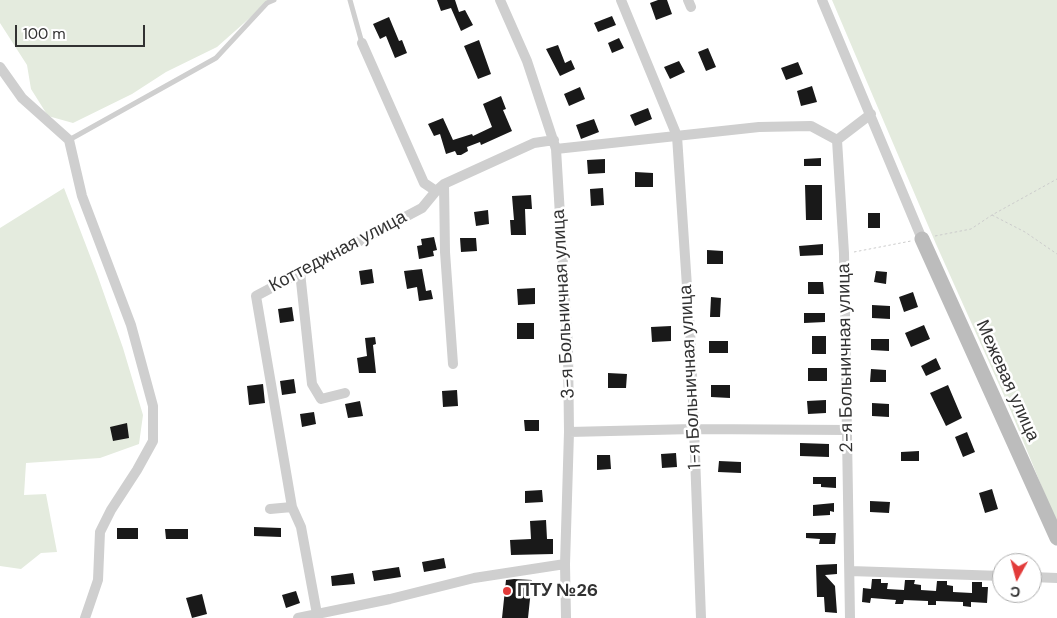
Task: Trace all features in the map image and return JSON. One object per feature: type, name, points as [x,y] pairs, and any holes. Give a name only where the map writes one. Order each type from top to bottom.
[{"type":"street","name":"3-я Больничная улица","points":[[500,0],[527,61],[555,144],[568,348],[569,432],[565,564],[566,618]]},
{"type":"street","name":"1-я Больничная улица","points":[[621,0],[677,136],[691,347],[701,618]]},
{"type":"street","points":[[822,0],[922,239]]},
{"type":"street","points":[[362,43],[424,182],[440,187],[452,364]]},
{"type":"street","points":[[0,67],[22,98],[69,140],[82,196],[131,325],[153,406],[153,441],[111,510],[100,532],[98,580],[85,618]]},
{"type":"street","points":[[837,140],[871,114]]},
{"type":"street","name":"Коттеджная улица","points":[[292,507],[256,296],[422,208],[440,187],[534,143],[555,144],[677,136],[759,127],[811,126],[837,140]]},
{"type":"street","name":"2-я Больничная улица","points":[[837,140],[844,253],[850,618]]},
{"type":"street","name":"Межевая улица","points":[[922,239],[1057,538]]},
{"type":"street","points":[[300,272],[312,384],[321,399],[345,393]]},
{"type":"street","points":[[569,432],[693,429],[848,430]]},
{"type":"street","points":[[270,509],[292,507],[301,527],[317,614]]},
{"type":"street","points":[[298,618],[390,599],[474,578],[565,564]]},
{"type":"street","points":[[850,571],[992,576]]},
{"type":"street","points":[[1042,577],[1057,578]]},
{"type":"lane","points":[[69,140],[216,58],[267,2],[274,0]]},
{"type":"lane","points":[[350,0],[362,43]]},
{"type":"path","points":[[844,253],[971,229],[1057,178]]},
{"type":"path","points":[[992,215],[1025,232],[1057,254]]},
{"type":"shaded area","points":[[0,0],[270,0],[217,47],[166,72],[132,94],[73,123],[48,116],[31,89],[27,65],[0,23]]},
{"type":"shaded area","points":[[832,0],[1057,0],[1057,524],[1010,409],[936,244]]},
{"type":"shaded area","points":[[64,188],[123,348],[143,415],[139,444],[100,458],[26,463],[24,495],[46,494],[57,552],[41,553],[21,569],[0,566],[0,228]]},
{"type":"building","points":[[437,0],[455,0],[459,12],[465,10],[473,25],[461,31],[451,8],[441,11]]},
{"type":"building","points":[[658,0],[667,0],[672,14],[656,20],[650,3]]},
{"type":"building","points":[[612,16],[616,25],[598,32],[594,23]]},
{"type":"building","points":[[389,17],[399,41],[402,40],[407,53],[395,58],[386,36],[380,39],[373,24]]},
{"type":"building","points":[[619,38],[624,48],[612,53],[608,43]]},
{"type":"building","points":[[479,40],[491,74],[478,79],[464,46]]},
{"type":"building","points":[[558,45],[565,63],[571,60],[575,69],[560,76],[546,49]]},
{"type":"building","points":[[708,48],[716,67],[706,71],[698,52]]},
{"type":"building","points":[[679,61],[685,72],[670,79],[664,67]]},
{"type":"building","points":[[798,62],[803,74],[786,80],[781,68]]},
{"type":"building","points":[[812,86],[817,102],[801,106],[797,91]]},
{"type":"building","points":[[580,87],[585,99],[569,106],[564,94]]},
{"type":"building","points":[[501,96],[506,109],[503,110],[512,131],[481,145],[480,142],[467,147],[468,151],[461,155],[457,155],[455,151],[446,154],[440,134],[434,136],[428,124],[443,118],[453,140],[472,134],[473,136],[492,127],[483,104]]},
{"type":"building","points":[[648,108],[652,119],[635,126],[630,115]]},
{"type":"building","points":[[594,119],[599,132],[581,139],[576,125]]},
{"type":"building","points":[[821,158],[821,166],[804,166],[804,159]]},
{"type":"building","points":[[605,159],[605,173],[588,174],[587,160]]},
{"type":"building","points":[[635,172],[653,173],[653,187],[635,187]]},
{"type":"building","points":[[805,185],[822,185],[822,220],[806,220]]},
{"type":"building","points":[[603,188],[604,205],[591,206],[590,189]]},
{"type":"building","points":[[531,195],[532,209],[525,209],[526,235],[511,235],[510,220],[514,220],[512,196]]},
{"type":"building","points":[[488,210],[489,224],[476,226],[474,212]]},
{"type":"building","points":[[868,213],[880,213],[880,228],[868,228]]},
{"type":"building","points":[[434,237],[437,250],[433,251],[434,256],[419,259],[417,246],[422,245],[421,239]]},
{"type":"building","points":[[460,238],[476,238],[477,251],[461,252]]},
{"type":"building","points":[[823,244],[823,255],[800,256],[799,246]]},
{"type":"building","points":[[707,250],[723,251],[723,264],[707,264]]},
{"type":"building","points":[[372,269],[374,283],[361,285],[359,271]]},
{"type":"building","points":[[422,269],[426,291],[431,290],[433,299],[419,301],[417,287],[407,289],[404,271]]},
{"type":"building","points":[[876,271],[887,272],[886,284],[874,282]]},
{"type":"building","points":[[808,282],[823,282],[824,294],[808,294]]},
{"type":"building","points":[[535,288],[535,304],[518,305],[517,289]]},
{"type":"building","points":[[913,292],[918,307],[904,312],[899,297]]},
{"type":"building","points":[[711,297],[721,298],[720,317],[710,317]]},
{"type":"building","points":[[872,305],[890,306],[890,319],[872,318]]},
{"type":"building","points":[[292,307],[294,321],[280,323],[278,309]]},
{"type":"building","points":[[804,313],[825,313],[825,322],[804,323]]},
{"type":"building","points":[[517,323],[534,323],[534,339],[517,339]]},
{"type":"building","points":[[924,325],[930,339],[911,347],[905,333]]},
{"type":"building","points":[[671,326],[671,341],[652,342],[651,327]]},
{"type":"building","points":[[812,336],[826,336],[826,354],[812,354]]},
{"type":"building","points":[[375,337],[376,344],[373,345],[376,373],[359,373],[357,358],[367,356],[365,338]]},
{"type":"building","points":[[871,339],[889,339],[889,351],[871,350]]},
{"type":"building","points":[[709,341],[728,341],[728,353],[709,353]]},
{"type":"building","points":[[936,358],[941,369],[926,376],[921,366]]},
{"type":"building","points":[[808,368],[827,368],[827,381],[808,381]]},
{"type":"building","points":[[871,369],[886,370],[886,382],[870,382]]},
{"type":"building","points":[[608,373],[627,374],[626,388],[608,388]]},
{"type":"building","points":[[294,379],[296,393],[282,395],[280,381]]},
{"type":"building","points":[[263,384],[265,403],[249,405],[247,386]]},
{"type":"building","points":[[711,385],[730,385],[730,398],[711,397]]},
{"type":"building","points":[[948,385],[962,418],[946,426],[930,393]]},
{"type":"building","points":[[457,390],[458,406],[443,407],[442,391]]},
{"type":"building","points":[[826,400],[826,413],[808,414],[807,401]]},
{"type":"building","points":[[360,401],[363,416],[348,418],[345,404]]},
{"type":"building","points":[[872,403],[889,404],[889,417],[872,416]]},
{"type":"building","points":[[314,412],[316,424],[302,427],[300,414]]},
{"type":"building","points":[[524,420],[539,420],[539,431],[525,431]]},
{"type":"building","points":[[127,423],[129,438],[113,441],[110,427]]},
{"type":"building","points":[[967,432],[975,452],[963,457],[955,437]]},
{"type":"building","points":[[800,443],[829,444],[829,457],[800,456]]},
{"type":"building","points":[[919,451],[919,461],[901,461],[901,452]]},
{"type":"building","points":[[676,453],[677,467],[662,468],[661,454]]},
{"type":"building","points":[[597,455],[610,455],[611,469],[597,470]]},
{"type":"building","points":[[719,461],[741,462],[741,473],[718,472]]},
{"type":"building","points":[[813,477],[836,477],[836,488],[821,487],[821,484],[813,484]]},
{"type":"building","points":[[992,489],[998,509],[985,513],[979,493]]},
{"type":"building","points":[[542,490],[543,502],[525,503],[525,491]]},
{"type":"building","points":[[870,501],[890,502],[889,513],[870,512]]},
{"type":"building","points":[[834,503],[834,512],[830,511],[830,515],[813,516],[813,505]]},
{"type":"building","points":[[546,520],[547,539],[553,539],[553,554],[511,555],[510,540],[531,539],[530,521]]},
{"type":"building","points":[[254,527],[281,528],[281,537],[254,536]]},
{"type":"building","points":[[117,528],[138,528],[138,539],[117,539]]},
{"type":"building","points":[[165,529],[188,529],[188,539],[166,539]]},
{"type":"building","points":[[806,533],[836,533],[835,544],[819,544],[820,539],[806,538]]},
{"type":"building","points":[[444,558],[446,568],[424,572],[422,562]]},
{"type":"building","points":[[837,564],[837,574],[825,575],[835,586],[837,613],[825,612],[824,597],[817,597],[816,565]]},
{"type":"building","points":[[399,567],[401,577],[374,581],[372,571]]},
{"type":"building","points":[[353,573],[355,584],[332,586],[331,576]]},
{"type":"building","points":[[872,579],[881,579],[881,583],[888,583],[887,589],[904,590],[905,580],[915,580],[914,584],[921,585],[921,590],[936,591],[937,581],[947,581],[947,585],[953,586],[953,592],[972,593],[972,582],[982,582],[982,587],[988,587],[987,603],[971,602],[971,607],[963,606],[963,602],[936,601],[936,605],[928,605],[928,601],[904,600],[903,604],[895,604],[896,600],[871,598],[870,603],[862,602],[863,588],[871,589]]},
{"type":"building","points":[[506,580],[532,580],[528,618],[502,618]]},
{"type":"building","points":[[296,591],[300,603],[286,608],[282,595]]},
{"type":"building","points":[[202,594],[207,614],[192,618],[186,598]]},
{"type":"place","name":"ПТУ №26","points":[[507,591]]}]
